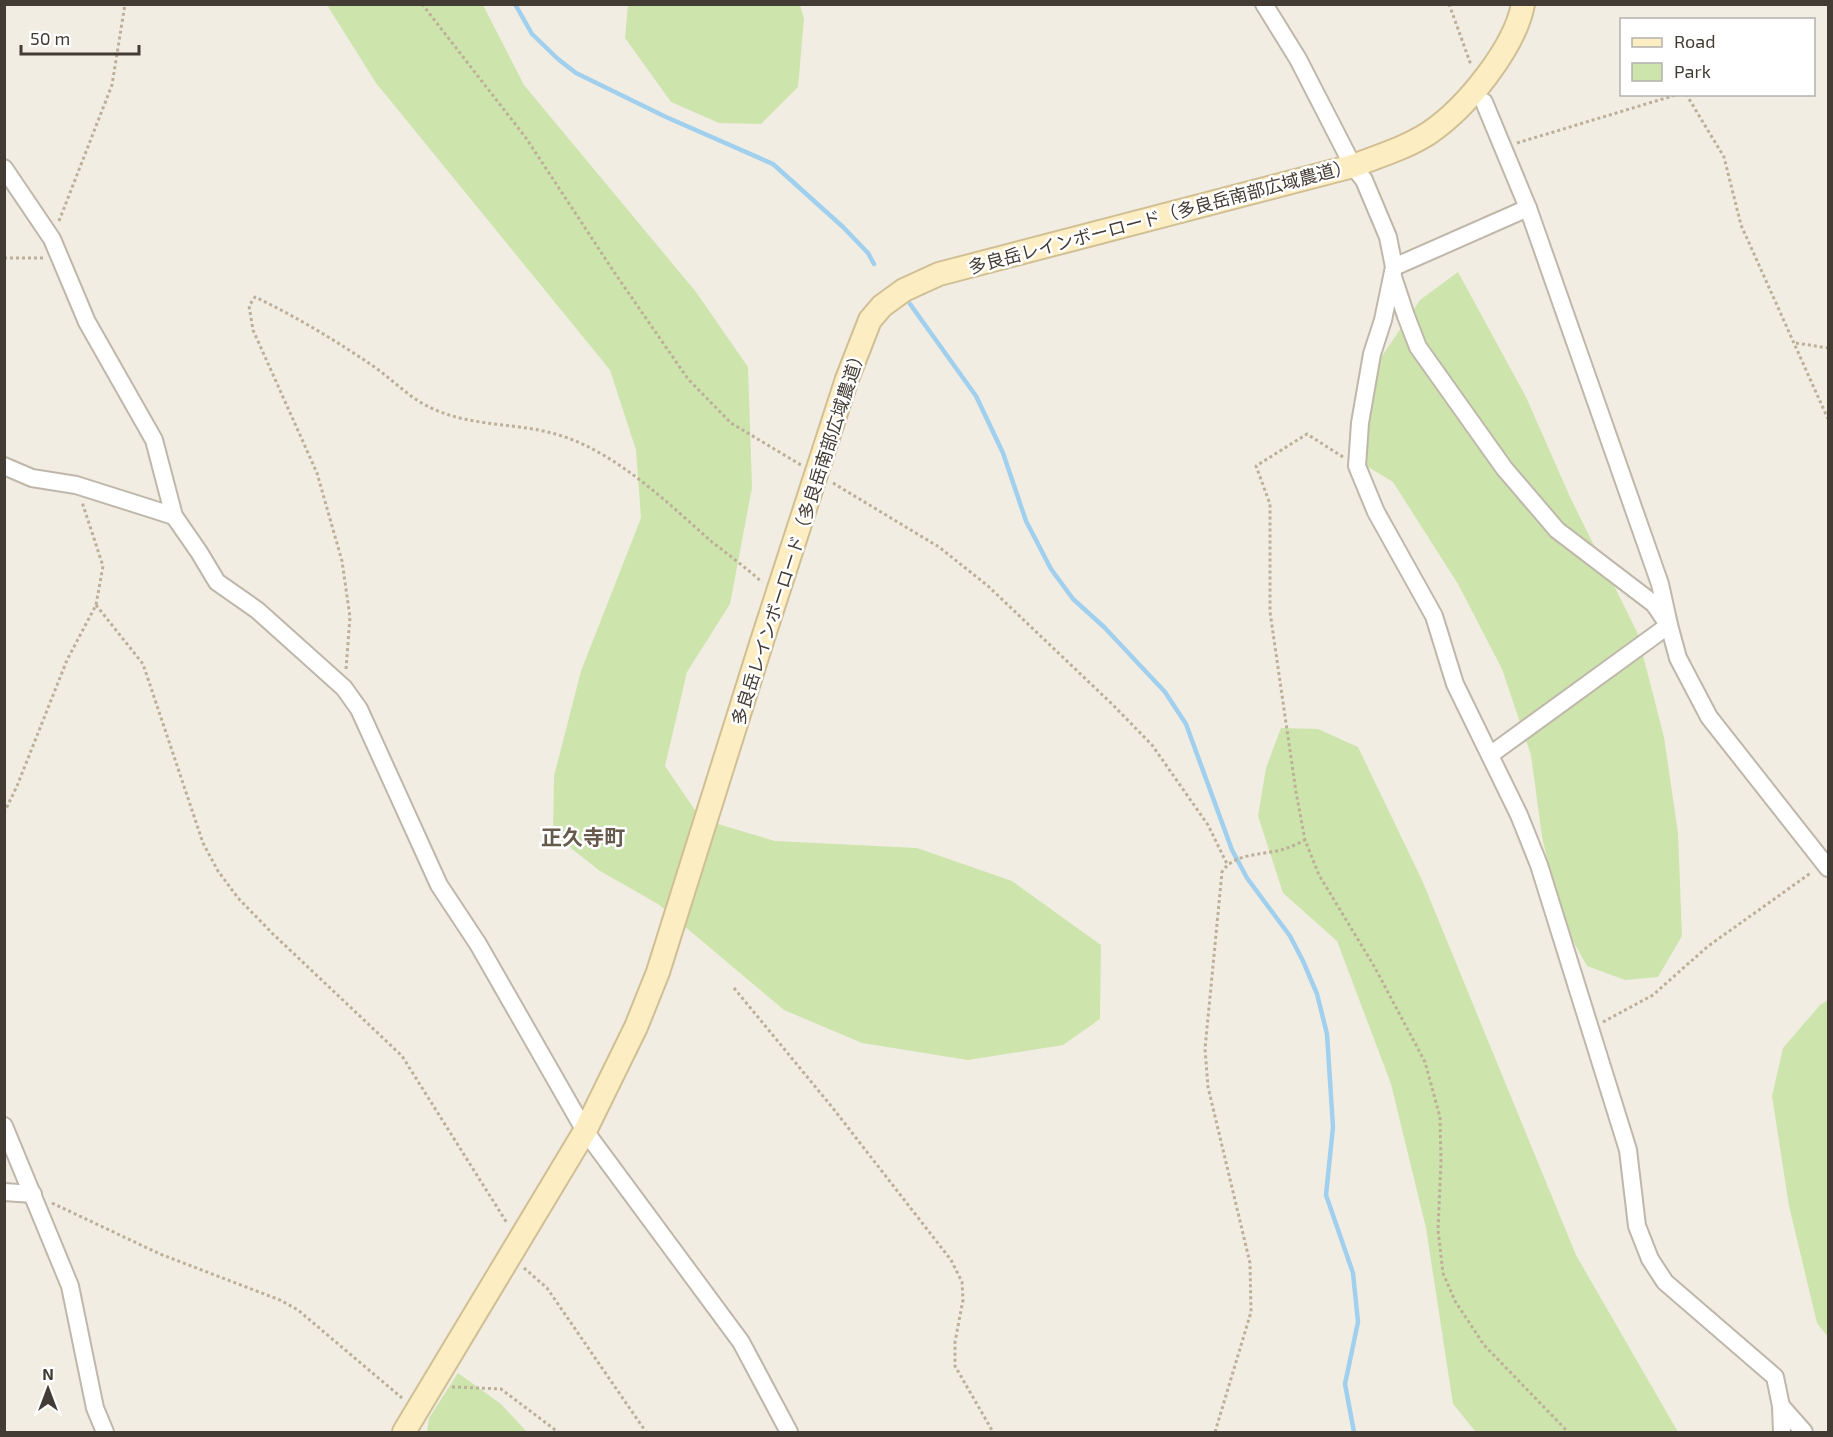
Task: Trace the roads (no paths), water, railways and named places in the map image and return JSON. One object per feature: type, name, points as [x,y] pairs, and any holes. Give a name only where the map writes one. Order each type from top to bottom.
[{"type":"street","points":[[1264,4],[1298,59],[1353,166],[1364,180],[1388,237],[1394,272],[1406,316],[1419,347],[1504,468],[1557,530],[1654,604],[1669,625]]},
{"type":"street","name":"多良岳レインボーロード（多良岳南部広域農道）","points":[[404,1432],[585,1131],[636,1027],[658,972],[847,379],[870,320],[882,306],[904,290],[939,274],[1353,166],[1394,151],[1420,137],[1455,111],[1504,53],[1523,4]]},
{"type":"street","points":[[1484,102],[1528,208],[1660,584],[1678,658],[1709,717],[1826,866]]},
{"type":"street","points":[[4,168],[52,239],[87,322],[154,440],[174,516],[217,582],[257,610],[344,688],[359,709],[439,885],[478,944],[585,1131],[741,1342],[789,1432]]},
{"type":"street","points":[[1394,272],[1528,208]]},
{"type":"street","points":[[1394,272],[1383,320],[1372,354],[1360,423],[1357,466],[1376,512],[1434,616],[1455,684],[1519,815],[1539,865],[1628,1150],[1637,1226],[1650,1259],[1665,1282],[1775,1377],[1781,1406],[1782,1432]]},
{"type":"street","points":[[4,466],[32,478],[76,485],[174,516]]},
{"type":"street","points":[[1490,755],[1669,625]]},
{"type":"street","points":[[4,1126],[70,1286],[95,1408],[105,1432]]},
{"type":"street","points":[[4,1192],[33,1194]]},
{"type":"street","points":[[1781,1406],[1804,1432]]},
{"type":"waterway","points":[[515,4],[532,34],[576,73],[666,117],[773,164],[843,227],[868,253],[874,264]]},
{"type":"waterway","points":[[910,304],[976,396],[1003,453],[1026,521],[1051,569],[1073,599],[1104,627],[1165,692],[1186,724],[1232,850],[1247,878],[1290,936],[1317,994],[1327,1034],[1333,1127],[1326,1195],[1353,1273],[1358,1322],[1345,1384],[1354,1432]]},
{"type":"district","name":"正久寺町","points":[[583,836]]}]
